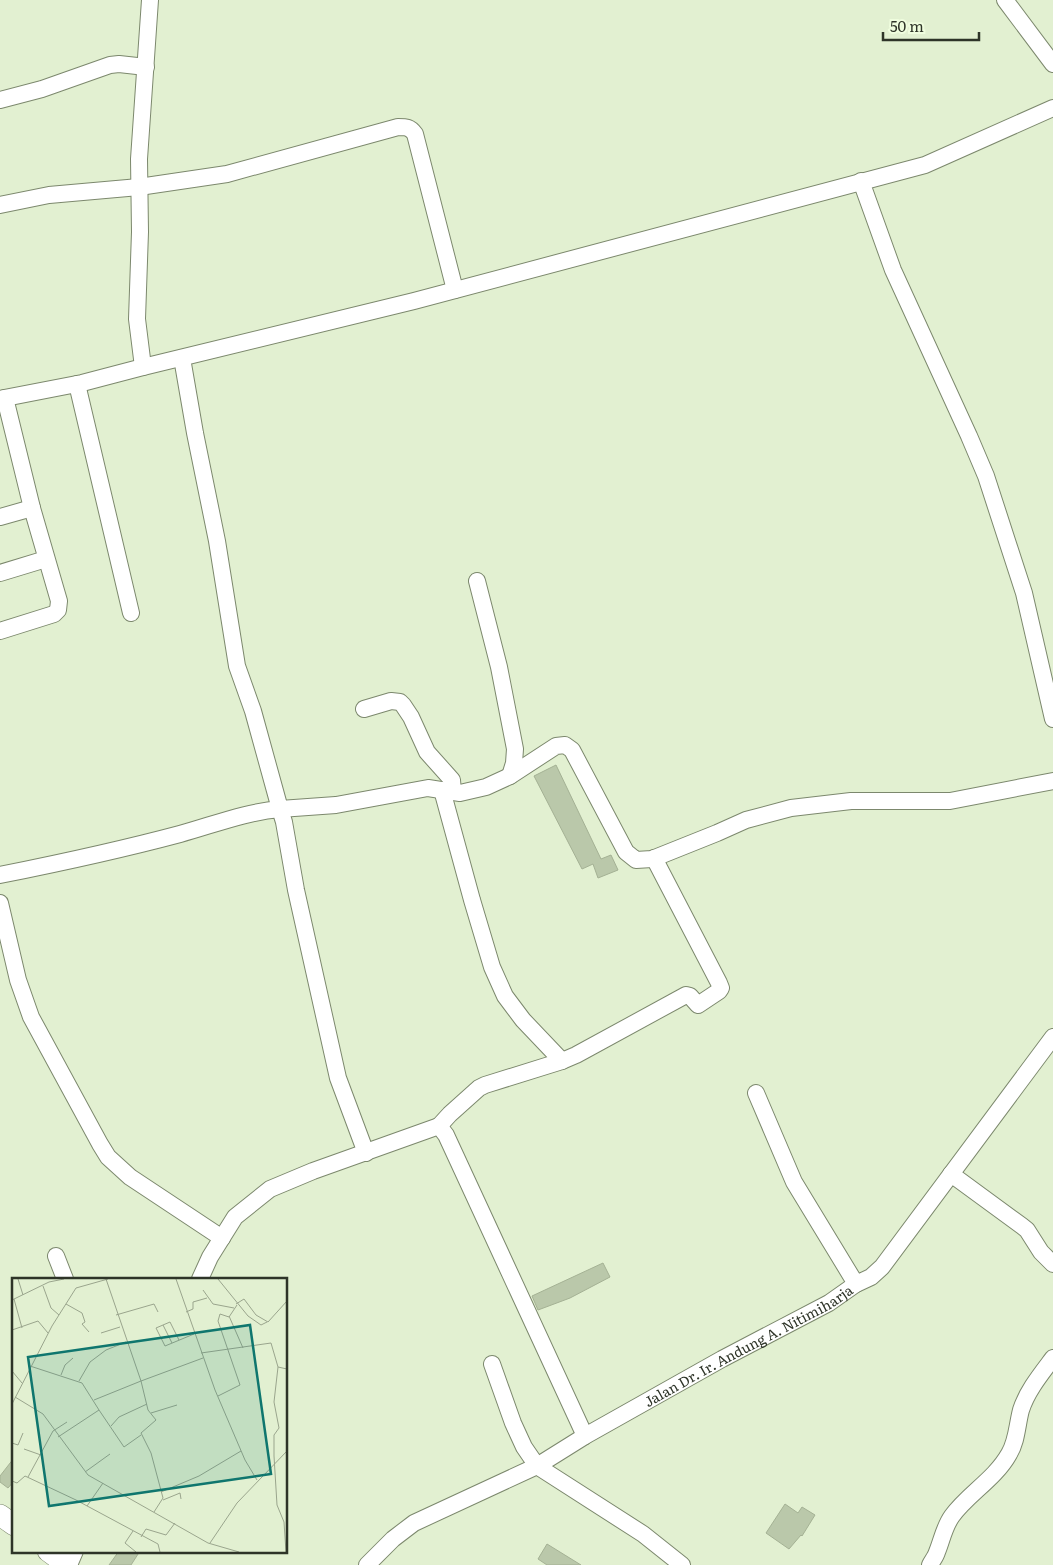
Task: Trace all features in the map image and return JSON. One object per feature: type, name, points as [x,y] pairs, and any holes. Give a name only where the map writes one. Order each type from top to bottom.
[{"type":"main road","points":[[0,1515],[12,1524]]},
{"type":"main road","points":[[49,1552],[68,1565]]},
{"type":"street","points":[[143,366],[137,320],[140,232],[139,159],[150,0]]},
{"type":"street","points":[[1006,0],[1053,64]]},
{"type":"street","points":[[0,100],[42,89],[110,65],[127,64],[146,67]]},
{"type":"street","points":[[0,631],[54,614],[58,610],[59,601],[3,398],[77,384],[454,290],[925,165],[1053,108]]},
{"type":"street","points":[[0,205],[49,195],[140,187],[228,174],[405,127],[412,130],[415,134],[454,290]]},
{"type":"street","points":[[861,181],[893,270],[986,476],[1024,593],[1053,719]]},
{"type":"street","points":[[182,358],[217,541],[237,666],[253,711],[284,822],[296,890],[338,1078],[366,1153]]},
{"type":"street","points":[[77,384],[131,613]]},
{"type":"street","points":[[0,517],[32,508]]},
{"type":"street","points":[[0,574],[46,559]]},
{"type":"street","points":[[477,581],[499,667],[515,748],[514,763],[510,776]]},
{"type":"street","points":[[364,709],[391,702],[400,702],[411,717],[427,752],[452,780],[448,791],[472,900],[492,967],[505,996],[523,1020],[562,1061]]},
{"type":"street","points":[[0,875],[61,863],[170,836],[259,811],[336,805],[428,788],[460,793],[486,787],[510,776],[556,746],[565,746],[572,750],[626,852],[636,860],[654,858],[746,820],[791,808],[851,801],[950,801],[1053,781]]},
{"type":"street","points":[[200,1278],[210,1257],[235,1217],[270,1189],[313,1171],[439,1126],[479,1088],[485,1085],[576,1056],[686,995],[690,996],[698,1005],[719,991],[721,988],[719,983],[654,858]]},
{"type":"street","points":[[0,903],[18,980],[31,1017],[108,1157],[130,1177],[222,1238]]},
{"type":"street","name":"Jalan Dr. Ir. Andung A. Nitimiharja","points":[[367,1565],[393,1539],[414,1523],[536,1466],[585,1436],[722,1359],[829,1303],[856,1284],[871,1277],[882,1267],[1053,1037]]},
{"type":"street","points":[[756,1093],[797,1187],[856,1284]]},
{"type":"street","points":[[439,1126],[446,1135],[585,1436]]},
{"type":"street","points":[[951,1174],[1027,1230],[1041,1252],[1053,1264]]},
{"type":"street","points":[[56,1256],[65,1278]]},
{"type":"street","points":[[930,1565],[950,1518],[989,1479],[1009,1454],[1029,1393],[1053,1358]]},
{"type":"street","points":[[492,1364],[513,1423],[524,1447],[536,1466],[643,1534],[682,1565]]},
{"type":"street","points":[[68,1565],[74,1552]]},
{"type":"building","points":[[556,765],[601,859],[611,855],[618,870],[598,878],[593,864],[582,869],[534,776]]},
{"type":"building","points":[[603,1263],[610,1277],[570,1298],[538,1310],[532,1296]]},
{"type":"building","points":[[12,1461],[12,1483],[8,1488],[0,1482],[0,1476]]},
{"type":"building","points":[[785,1504],[798,1513],[802,1507],[815,1515],[802,1536],[789,1549],[766,1533]]},
{"type":"building","points":[[547,1544],[581,1565],[547,1565],[538,1559]]},
{"type":"building","points":[[118,1552],[139,1552],[131,1565],[109,1565]]}]
